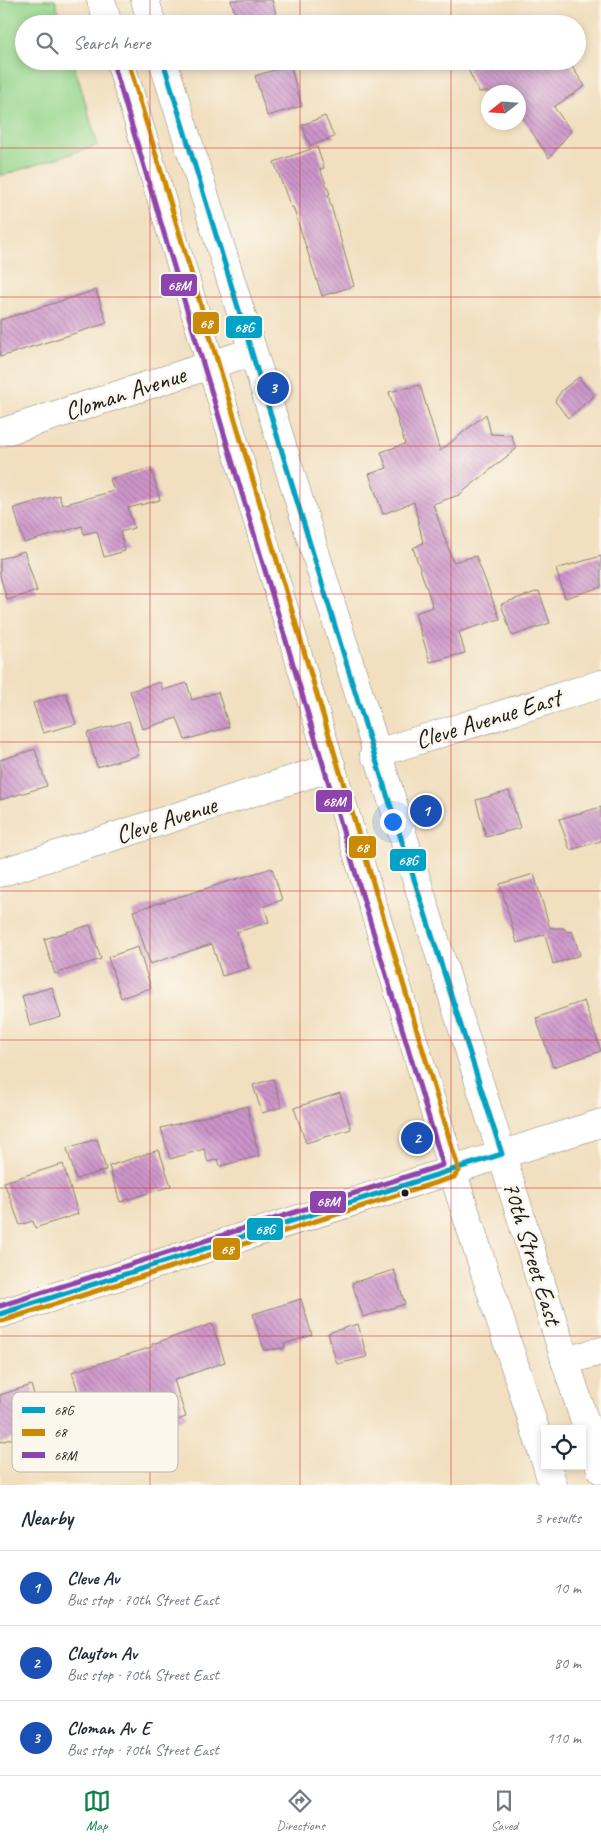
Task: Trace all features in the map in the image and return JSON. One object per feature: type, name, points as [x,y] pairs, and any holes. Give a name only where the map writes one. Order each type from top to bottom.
[{"type":"main road","points":[[101,0],[105,15]]},
{"type":"main road","points":[[145,0],[149,15]]},
{"type":"main road","name":"70th Street East","points":[[123,70],[452,1170],[541,1448]]},
{"type":"main road","name":"70th Street East","points":[[166,70],[374,754],[601,1470]]},
{"type":"main road","name":"Cloman Avenue","points":[[0,433],[251,352]]},
{"type":"main road","name":"Cleve Avenue East","points":[[374,754],[601,684]]},
{"type":"main road","name":"Cleve Avenue","points":[[0,873],[332,767]]},
{"type":"main road","points":[[0,1314],[601,1123]]},
{"type":"main road","points":[[565,1361],[601,1351]]},
{"type":"main road","points":[[548,1470],[553,1485]]},
{"type":"green space","points":[[0,0],[55,0],[59,15],[15,15],[15,70],[76,70],[98,145],[0,176]]},
{"type":"building","points":[[231,0],[272,0],[276,15],[235,15]]},
{"type":"building","points":[[274,70],[291,70],[302,106],[267,116],[255,76]]},
{"type":"building","points":[[468,70],[574,70],[585,86],[554,107],[571,131],[549,158],[526,123],[526,85],[481,85],[481,92],[479,92]]},
{"type":"building","points":[[325,116],[334,137],[310,146],[302,125]]},
{"type":"building","points":[[317,147],[324,168],[320,169],[330,194],[328,195],[354,286],[322,296],[293,207],[291,207],[274,162]]},
{"type":"building","points":[[96,290],[107,323],[0,357],[0,320]]},
{"type":"building","points":[[579,377],[594,396],[568,418],[555,401],[562,390]]},
{"type":"building","points":[[420,385],[440,451],[486,414],[491,434],[511,435],[516,449],[459,495],[433,504],[453,562],[476,556],[500,619],[459,632],[465,653],[430,662],[415,613],[433,607],[413,548],[423,543],[414,502],[383,514],[369,474],[387,468],[381,452],[405,444],[389,392]]},
{"type":"building","points":[[151,468],[160,500],[128,508],[134,528],[120,532],[125,551],[104,557],[97,531],[84,534],[82,526],[24,543],[14,508],[59,495],[62,505],[114,491],[110,479]]},
{"type":"building","points":[[24,551],[37,591],[7,600],[0,576],[0,559]]},
{"type":"building","points":[[601,556],[601,587],[565,598],[556,569]]},
{"type":"building","points":[[539,591],[550,623],[512,636],[501,604]]},
{"type":"building","points":[[160,682],[163,690],[187,683],[192,700],[218,692],[229,727],[185,740],[177,718],[142,729],[130,691]]},
{"type":"building","points":[[66,693],[76,724],[43,733],[33,703]]},
{"type":"building","points":[[129,721],[139,755],[97,767],[87,733]]},
{"type":"building","points":[[35,749],[47,786],[0,800],[0,760]]},
{"type":"building","points":[[509,791],[520,828],[486,837],[476,800]]},
{"type":"building","points":[[601,807],[601,841],[570,850],[559,819]]},
{"type":"building","points":[[272,868],[282,900],[264,906],[269,922],[237,932],[249,968],[222,976],[212,944],[150,964],[133,911]]},
{"type":"building","points":[[534,874],[550,928],[564,928],[568,932],[572,931],[580,955],[553,964],[545,934],[517,943],[500,884]]},
{"type":"building","points":[[90,925],[101,959],[55,974],[44,939]]},
{"type":"building","points":[[138,947],[151,988],[121,998],[108,957]]},
{"type":"building","points":[[52,987],[61,1017],[30,1026],[22,996]]},
{"type":"building","points":[[584,1001],[601,1051],[553,1067],[536,1018]]},
{"type":"building","points":[[273,1079],[282,1107],[262,1113],[253,1085]]},
{"type":"building","points":[[340,1093],[351,1129],[306,1143],[294,1108]]},
{"type":"building","points":[[247,1106],[259,1156],[220,1166],[218,1159],[208,1162],[204,1149],[170,1159],[161,1128]]},
{"type":"building","points":[[97,1139],[106,1170],[76,1179],[67,1148]]},
{"type":"building","points":[[159,1150],[171,1186],[120,1202],[109,1166]]},
{"type":"building","points":[[63,1164],[78,1214],[35,1228],[33,1221],[20,1225],[4,1182]]},
{"type":"building","points":[[394,1270],[405,1304],[363,1317],[352,1283]]},
{"type":"building","points":[[301,1299],[312,1335],[284,1344],[285,1348],[264,1350],[253,1314]]},
{"type":"building","points":[[212,1324],[225,1362],[174,1380],[178,1392],[78,1392],[72,1372],[152,1347],[152,1344]]},
{"type":"building","points":[[358,1324],[367,1357],[337,1364],[328,1333]]},
{"type":"building","points":[[31,1385],[33,1392],[12,1392],[12,1439],[0,1442],[0,1395]]},
{"type":"building","points":[[178,1392],[186,1417],[178,1420]]},
{"type":"transit line","name":"68M","points":[[0,1306],[443,1165],[115,70]]},
{"type":"transit line","name":"68","points":[[2,1321],[454,1177],[459,1171],[131,70]]},
{"type":"transit line","name":"68G","points":[[0,1314],[502,1154],[374,754],[166,70]]},
{"type":"place","name":"Cloman Av E","points":[[273,388]]},
{"type":"place","name":"Cleve Av","points":[[426,811]]},
{"type":"place","name":"Clayton Av","points":[[417,1138]]}]
